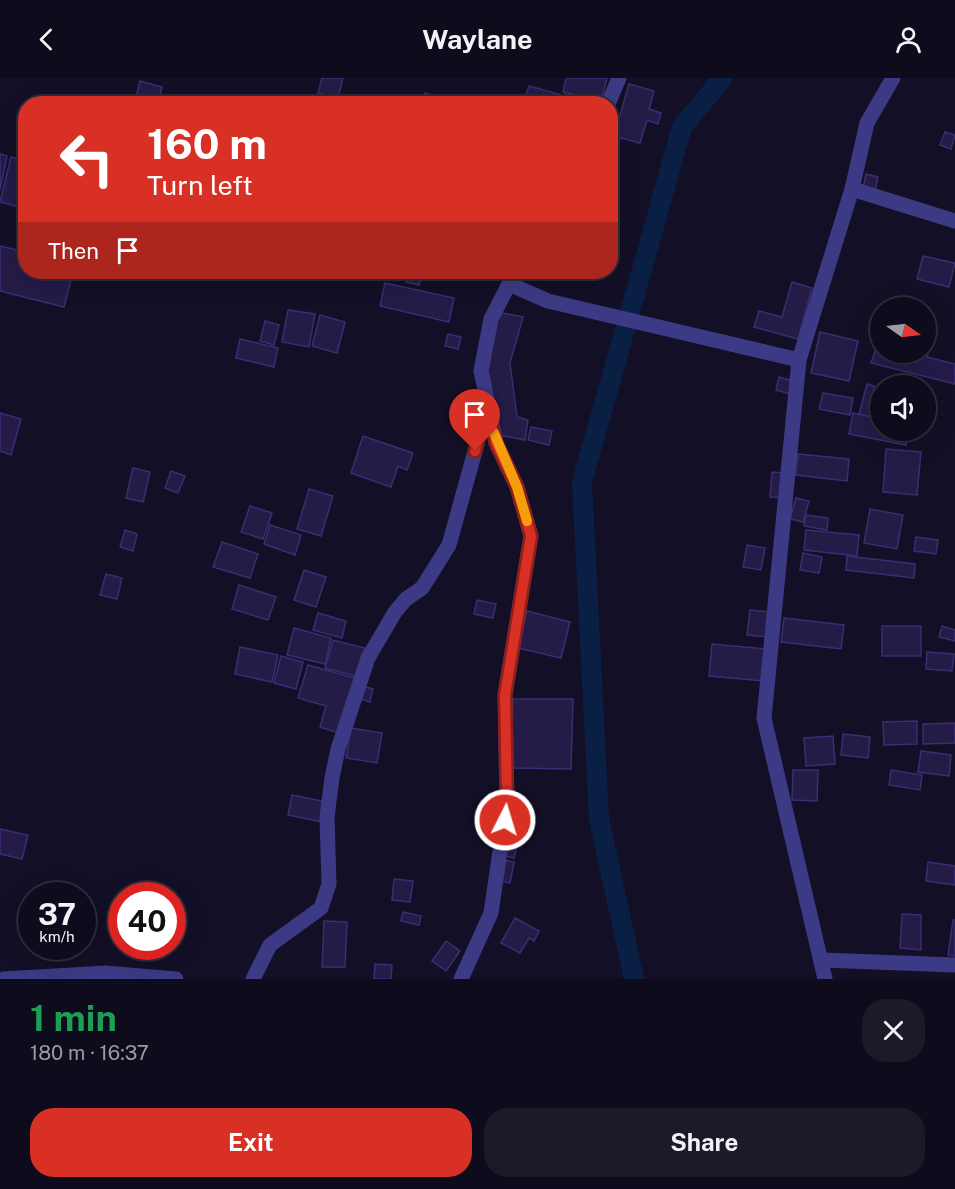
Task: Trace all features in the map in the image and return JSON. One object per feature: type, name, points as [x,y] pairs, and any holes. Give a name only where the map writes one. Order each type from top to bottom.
[{"type":"street","points":[[611,96],[619,78]]},
{"type":"street","points":[[825,979],[790,840],[764,718],[799,360],[852,189],[867,123],[893,78]]},
{"type":"street","points":[[852,189],[955,221]]},
{"type":"street","points":[[459,977],[491,913],[507,803],[505,695],[531,536],[517,487],[496,443],[481,371],[484,344],[491,319],[514,279]]},
{"type":"street","points":[[509,284],[548,301],[799,360]]},
{"type":"street","points":[[254,979],[270,945],[283,938],[321,908],[329,884],[327,817],[332,778],[368,658],[395,612],[406,599],[422,588],[448,545],[487,408]]},
{"type":"street","points":[[822,960],[955,965]]},
{"type":"street","points":[[4,979],[105,974],[176,979]]},
{"type":"building","points":[[322,78],[343,78],[338,96],[318,93]]},
{"type":"building","points":[[566,78],[607,78],[602,96],[580,96],[563,92]]},
{"type":"building","points":[[140,81],[162,87],[160,96],[136,96]]},
{"type":"building","points":[[629,84],[654,91],[649,109],[661,113],[658,124],[647,120],[640,143],[618,137],[618,122]]},
{"type":"building","points":[[529,86],[562,95],[562,96],[526,96]]},
{"type":"building","points":[[945,132],[955,135],[951,149],[940,145]]},
{"type":"building","points":[[0,154],[7,156],[0,190]]},
{"type":"building","points":[[11,157],[18,159],[18,207],[0,202]]},
{"type":"building","points":[[866,174],[878,177],[875,192],[863,189]]},
{"type":"building","points":[[0,246],[18,250],[18,279],[71,279],[64,307],[0,291]]},
{"type":"building","points":[[923,256],[955,263],[949,287],[917,279]]},
{"type":"building","points":[[407,279],[420,279],[419,285],[406,282]]},
{"type":"building","points":[[792,282],[812,288],[798,339],[754,327],[759,311],[782,317]]},
{"type":"building","points":[[385,283],[454,298],[449,322],[380,306]]},
{"type":"building","points":[[288,310],[315,314],[309,347],[282,342]]},
{"type":"building","points":[[498,312],[523,317],[510,363],[517,417],[528,420],[525,440],[498,435],[486,357]]},
{"type":"building","points":[[320,315],[345,322],[337,353],[312,346]]},
{"type":"building","points":[[265,321],[279,325],[274,345],[260,341]]},
{"type":"building","points":[[820,332],[858,341],[849,381],[811,373]]},
{"type":"building","points":[[448,334],[461,337],[458,349],[445,346]]},
{"type":"building","points":[[240,339],[278,348],[274,367],[236,358]]},
{"type":"building","points":[[936,359],[955,364],[955,384],[936,379],[936,375],[919,375],[871,363],[936,363]]},
{"type":"building","points":[[779,377],[793,381],[790,394],[776,390]]},
{"type":"building","points":[[867,384],[870,385],[870,417],[859,414]]},
{"type":"building","points":[[823,393],[853,398],[850,415],[819,409]]},
{"type":"building","points":[[0,413],[21,419],[11,455],[0,451]]},
{"type":"building","points":[[853,413],[870,417],[870,438],[849,434]]},
{"type":"building","points":[[531,427],[552,431],[549,445],[528,440]]},
{"type":"building","points":[[363,436],[413,453],[407,470],[398,466],[391,487],[351,473]]},
{"type":"building","points":[[885,441],[907,441],[906,445]]},
{"type":"building","points":[[886,449],[921,452],[917,495],[883,492]]},
{"type":"building","points":[[798,454],[849,459],[847,481],[796,475]]},
{"type":"building","points":[[133,468],[150,472],[143,502],[126,498]]},
{"type":"building","points":[[171,471],[185,476],[178,493],[165,488]]},
{"type":"building","points":[[772,472],[784,473],[782,498],[770,497]]},
{"type":"building","points":[[309,489],[333,496],[321,536],[297,529]]},
{"type":"building","points":[[796,498],[809,501],[803,522],[790,519]]},
{"type":"building","points":[[250,506],[272,513],[263,539],[241,532]]},
{"type":"building","points":[[870,509],[903,515],[897,549],[864,543]]},
{"type":"building","points":[[806,515],[828,518],[827,530],[804,526]]},
{"type":"building","points":[[270,525],[301,535],[295,555],[264,544]]},
{"type":"building","points":[[125,530],[137,534],[133,551],[120,547]]},
{"type":"building","points":[[806,530],[859,535],[857,556],[804,550]]},
{"type":"building","points":[[916,537],[938,540],[936,554],[914,551]]},
{"type":"building","points":[[222,542],[258,554],[250,578],[213,567]]},
{"type":"building","points":[[747,545],[765,548],[761,570],[743,567]]},
{"type":"building","points":[[803,553],[822,557],[819,573],[800,570]]},
{"type":"building","points":[[847,556],[915,564],[914,578],[846,570]]},
{"type":"building","points":[[304,570],[326,577],[316,607],[294,600]]},
{"type":"building","points":[[106,574],[122,578],[117,599],[100,595]]},
{"type":"building","points":[[239,585],[276,597],[268,620],[232,609]]},
{"type":"building","points":[[477,600],[496,604],[493,618],[474,614]]},
{"type":"building","points":[[750,610],[770,612],[768,637],[747,635]]},
{"type":"building","points":[[527,611],[570,622],[561,658],[518,648]]},
{"type":"building","points":[[318,613],[346,621],[342,638],[313,630]]},
{"type":"building","points":[[784,618],[844,625],[841,649],[781,642]]},
{"type":"building","points":[[882,626],[921,626],[921,656],[882,656]]},
{"type":"building","points":[[942,626],[955,630],[955,641],[939,637]]},
{"type":"building","points":[[294,628],[331,638],[325,664],[287,655]]},
{"type":"building","points":[[333,640],[368,649],[360,677],[325,668]]},
{"type":"building","points":[[712,644],[766,649],[763,681],[709,676]]},
{"type":"building","points":[[240,647],[278,655],[272,682],[235,674]]},
{"type":"building","points":[[927,652],[954,654],[952,671],[926,669]]},
{"type":"building","points":[[281,656],[303,662],[296,689],[274,683]]},
{"type":"building","points":[[308,665],[358,679],[342,734],[320,727],[326,706],[298,698]]},
{"type":"building","points":[[360,685],[373,689],[370,702],[357,698]]},
{"type":"building","points":[[513,699],[573,699],[571,769],[511,768]]},
{"type":"building","points":[[917,721],[917,744],[884,745],[883,722]]},
{"type":"building","points":[[955,723],[955,743],[923,744],[923,724]]},
{"type":"building","points":[[351,728],[382,733],[377,763],[346,758]]},
{"type":"building","points":[[843,734],[870,737],[868,758],[841,755]]},
{"type":"building","points":[[833,736],[835,764],[806,766],[804,738]]},
{"type":"building","points":[[921,751],[951,755],[949,776],[918,772]]},
{"type":"building","points":[[793,770],[818,770],[817,801],[792,800]]},
{"type":"building","points":[[891,770],[922,775],[920,790],[889,785]]},
{"type":"building","points":[[292,795],[327,802],[323,822],[288,815]]},
{"type":"building","points":[[0,829],[28,835],[22,859],[0,854]]},
{"type":"building","points":[[511,832],[520,834],[514,858],[506,856]]},
{"type":"building","points":[[505,860],[514,862],[510,883],[500,881]]},
{"type":"building","points":[[928,862],[955,866],[955,885],[926,881]]},
{"type":"building","points":[[394,879],[413,881],[410,902],[392,900]]},
{"type":"building","points":[[403,912],[421,916],[419,925],[401,921]]},
{"type":"building","points":[[902,914],[921,915],[921,950],[900,948]]},
{"type":"building","points":[[515,918],[539,931],[534,941],[529,938],[520,953],[501,943]]},
{"type":"building","points":[[953,920],[955,920],[955,956],[948,955]]},
{"type":"building","points":[[324,921],[347,922],[345,967],[322,967]]},
{"type":"building","points":[[446,941],[460,951],[446,971],[432,961]]},
{"type":"building","points":[[375,964],[392,965],[391,979],[374,979]]},
{"type":"waterway","points":[[634,979],[599,819],[582,482],[682,127],[723,78]]},
{"type":"slow traffic","points":[[494,433],[496,443],[517,487],[527,521]]},
{"type":"route","points":[[475,451],[487,408],[496,443],[517,487],[531,536],[525,587],[505,695],[507,803],[505,820]]}]
